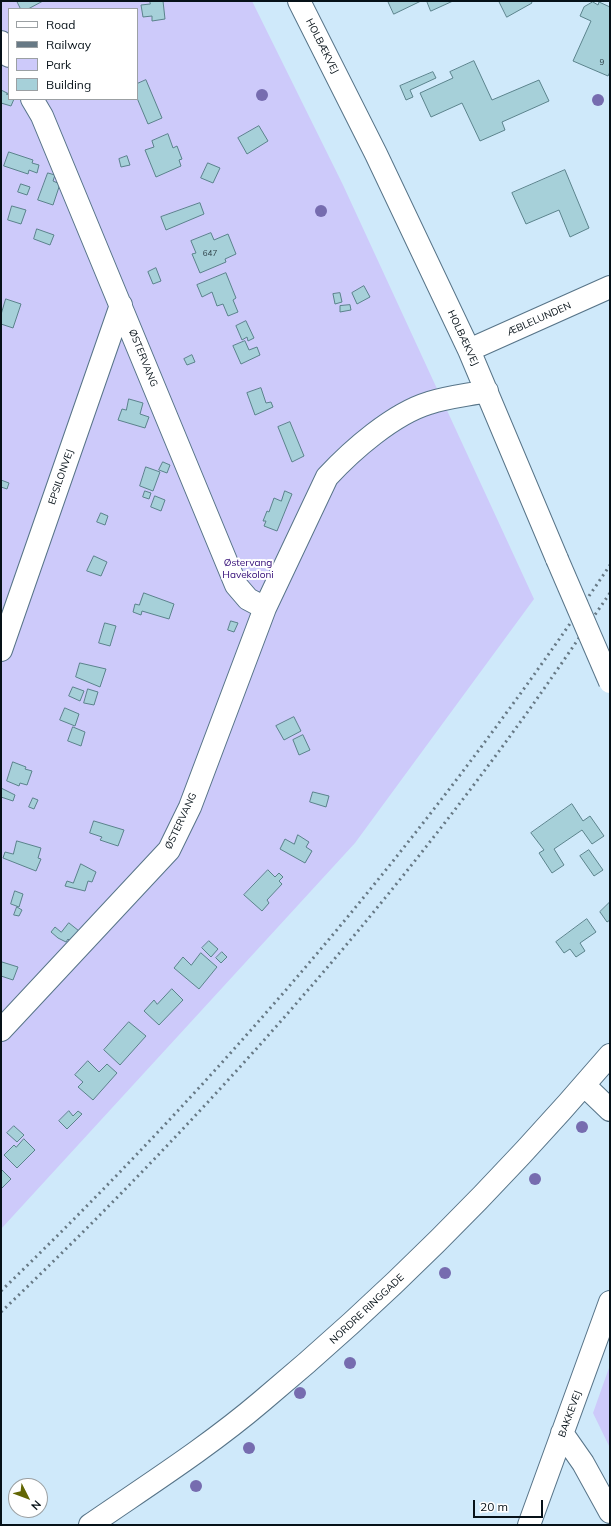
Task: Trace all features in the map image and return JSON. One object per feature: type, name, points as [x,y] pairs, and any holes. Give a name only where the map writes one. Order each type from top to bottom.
[{"type":"street","name":"HOLBÆKVEJ","points":[[299,1],[376,154],[469,350],[610,682]]},
{"type":"street","points":[[1,42],[8,54]]},
{"type":"street","name":"ØSTERVANG","points":[[33,100],[42,116],[122,305],[236,585],[248,599],[265,608]]},
{"type":"street","name":"ÆBLELUNDEN","points":[[469,350],[610,287]]},
{"type":"street","name":"EPSILONVEJ","points":[[1,650],[122,305]]},
{"type":"street","name":"ØSTERVANG","points":[[1,1030],[169,850],[190,807],[265,608],[327,476],[343,460],[387,424],[428,403],[487,391]]},
{"type":"street","name":"NORDRE RINGGADE","points":[[90,1525],[178,1465],[261,1402],[342,1332],[446,1233],[584,1085],[610,1055]]},
{"type":"street","points":[[584,1085],[610,1110]]},
{"type":"street","name":"BAKKEVEJ","points":[[529,1525],[610,1302]]},
{"type":"street","points":[[562,1433],[583,1463],[610,1512]]},
{"type":"green space","name":"Østervang Havekoloni","points":[[1,1],[252,1],[343,185],[534,599],[355,843],[1,1229]]},
{"type":"green space","points":[[610,1365],[610,1448],[593,1413]]},
{"type":"building","points":[[17,1],[43,1],[30,8],[20,8]]},
{"type":"building","points":[[150,1],[163,1],[165,19],[152,21],[152,16],[143,17],[141,5],[150,4]]},
{"type":"building","points":[[388,1],[421,1],[394,14]]},
{"type":"building","points":[[427,1],[453,1],[431,11]]},
{"type":"building","points":[[499,1],[531,1],[532,3],[507,17]]},
{"type":"building","points":[[593,2],[598,5],[599,2],[610,7],[610,72],[608,76],[573,61],[591,21],[580,16],[584,7]]},
{"type":"building","points":[[474,61],[492,100],[539,80],[549,101],[502,122],[505,130],[480,141],[462,103],[431,117],[420,93],[453,78],[450,72]]},
{"type":"building","points":[[433,72],[436,78],[410,90],[413,97],[406,100],[400,86]]},
{"type":"building","points":[[146,80],[162,118],[148,124],[138,100],[138,84]]},
{"type":"building","points":[[1,90],[7,93],[7,95],[8,93],[8,100],[14,100],[11,106],[1,103]]},
{"type":"building","points":[[259,126],[268,141],[247,154],[238,138]]},
{"type":"building","points":[[168,134],[173,148],[177,146],[182,159],[179,160],[181,166],[156,177],[145,150],[154,147],[152,141]]},
{"type":"building","points":[[9,152],[33,160],[32,163],[39,165],[37,173],[29,170],[28,174],[4,166]]},
{"type":"building","points":[[127,156],[130,165],[121,167],[119,159]]},
{"type":"building","points":[[208,163],[220,168],[213,183],[201,178]]},
{"type":"building","points":[[565,170],[589,228],[570,237],[559,210],[526,224],[512,193]]},
{"type":"building","points":[[48,173],[55,175],[53,181],[60,184],[53,205],[38,200]]},
{"type":"building","points":[[21,184],[30,187],[27,195],[18,192]]},
{"type":"building","points":[[200,203],[204,214],[166,230],[161,217]]},
{"type":"building","points":[[12,206],[26,210],[21,224],[8,220]]},
{"type":"building","points":[[37,229],[54,235],[50,245],[34,239]]},
{"type":"building","points":[[211,233],[214,240],[228,234],[236,254],[225,259],[226,262],[200,273],[192,254],[196,253],[191,241]]},
{"type":"building","points":[[156,268],[161,281],[153,284],[148,272]]},
{"type":"building","points":[[226,273],[236,298],[233,300],[238,312],[228,316],[223,304],[217,306],[212,292],[202,297],[197,285]]},
{"type":"building","points":[[364,286],[370,297],[357,304],[352,293]]},
{"type":"building","points":[[340,293],[342,302],[335,304],[333,294]]},
{"type":"building","points":[[6,299],[21,304],[13,328],[1,324],[1,315]]},
{"type":"building","points":[[350,305],[351,310],[340,312],[340,306]]},
{"type":"building","points":[[246,321],[254,338],[248,341],[247,337],[242,340],[236,326]]},
{"type":"building","points":[[245,341],[249,350],[257,347],[260,355],[241,364],[233,346]]},
{"type":"building","points":[[192,355],[195,362],[187,365],[184,359]]},
{"type":"building","points":[[261,388],[266,403],[271,402],[273,407],[255,415],[247,393]]},
{"type":"building","points":[[129,399],[143,403],[140,414],[149,417],[145,428],[118,420],[122,409],[126,410]]},
{"type":"building","points":[[290,422],[304,456],[292,462],[278,427]]},
{"type":"building","points":[[163,462],[170,465],[167,473],[159,470]]},
{"type":"building","points":[[146,467],[160,472],[153,491],[140,486]]},
{"type":"building","points":[[1,480],[9,483],[7,489],[1,487]]},
{"type":"building","points":[[145,491],[151,493],[149,499],[143,497]]},
{"type":"building","points":[[285,491],[292,494],[277,531],[264,526],[266,521],[263,521],[267,511],[269,512],[274,498],[281,501]]},
{"type":"building","points":[[155,496],[165,500],[161,511],[151,507]]},
{"type":"building","points":[[101,513],[108,516],[105,525],[97,522]]},
{"type":"building","points":[[94,556],[107,562],[101,576],[87,571]]},
{"type":"building","points":[[144,593],[174,604],[169,619],[142,611],[141,615],[133,612],[135,604],[139,605]]},
{"type":"building","points":[[231,621],[238,623],[234,632],[228,630]]},
{"type":"building","points":[[105,623],[116,626],[110,646],[99,643]]},
{"type":"building","points":[[80,663],[106,669],[100,687],[76,677]]},
{"type":"building","points":[[73,687],[84,691],[80,701],[69,696]]},
{"type":"building","points":[[88,689],[98,692],[94,705],[84,703]]},
{"type":"building","points":[[65,708],[79,714],[75,726],[60,720]]},
{"type":"building","points":[[294,717],[301,731],[284,740],[276,726]]},
{"type":"building","points":[[73,727],[85,732],[81,746],[68,741]]},
{"type":"building","points":[[303,735],[310,750],[299,755],[293,740]]},
{"type":"building","points":[[13,762],[32,771],[27,785],[20,783],[19,786],[7,781]]},
{"type":"building","points":[[1,788],[15,795],[13,801],[1,797]]},
{"type":"building","points":[[313,792],[329,796],[326,807],[310,802]]},
{"type":"building","points":[[33,798],[38,800],[34,809],[29,807]]},
{"type":"building","points":[[572,804],[583,821],[590,816],[604,836],[592,844],[582,830],[554,849],[564,865],[552,873],[539,853],[544,850],[531,833]]},
{"type":"building","points":[[94,821],[124,830],[118,846],[100,840],[102,837],[90,833]]},
{"type":"building","points":[[298,835],[309,842],[306,847],[312,851],[305,863],[280,849],[285,839],[294,844]]},
{"type":"building","points":[[17,841],[41,848],[38,858],[41,859],[36,871],[3,858],[5,852],[13,854]]},
{"type":"building","points":[[589,850],[603,870],[594,876],[580,856]]},
{"type":"building","points":[[81,864],[96,872],[92,882],[88,881],[85,891],[65,886],[67,881],[73,883]]},
{"type":"building","points":[[268,870],[275,877],[279,873],[283,877],[279,881],[282,884],[267,900],[269,903],[262,911],[244,895]]},
{"type":"building","points":[[15,891],[23,894],[19,907],[11,904]]},
{"type":"building","points":[[610,902],[610,920],[607,922],[600,912]]},
{"type":"building","points":[[17,907],[22,910],[19,916],[14,915]]},
{"type":"building","points":[[587,919],[596,932],[580,943],[585,951],[576,957],[570,949],[564,953],[556,942]]},
{"type":"building","points":[[69,923],[79,931],[70,941],[68,939],[66,942],[51,932],[55,927],[61,932]]},
{"type":"building","points":[[209,941],[218,949],[211,957],[202,948]]},
{"type":"building","points":[[222,952],[227,957],[221,963],[216,958]]},
{"type":"building","points":[[201,953],[217,967],[199,989],[174,968],[183,957],[191,965]]},
{"type":"building","points":[[2,962],[18,967],[13,980],[1,976]]},
{"type":"building","points":[[172,989],[183,1000],[159,1025],[144,1011],[154,1000],[157,1004]]},
{"type":"building","points":[[129,1022],[146,1036],[120,1065],[104,1050]]},
{"type":"building","points":[[88,1061],[99,1072],[107,1064],[117,1073],[93,1100],[78,1087],[83,1082],[75,1075]]},
{"type":"building","points":[[69,1111],[73,1116],[78,1111],[82,1114],[67,1129],[59,1121]]},
{"type":"building","points":[[14,1126],[24,1135],[17,1142],[7,1133]]},
{"type":"building","points":[[24,1139],[35,1150],[17,1168],[4,1155],[14,1145],[16,1147]]},
{"type":"building","points":[[1,1169],[11,1179],[1,1189]]},
{"type":"railway","points":[[1,1291],[167,1122],[247,1034],[325,944],[400,853],[472,759],[542,663],[610,565]]},
{"type":"railway","points":[[1,1312],[73,1242],[212,1098],[344,947],[408,870],[469,791],[529,710],[610,593]]}]
